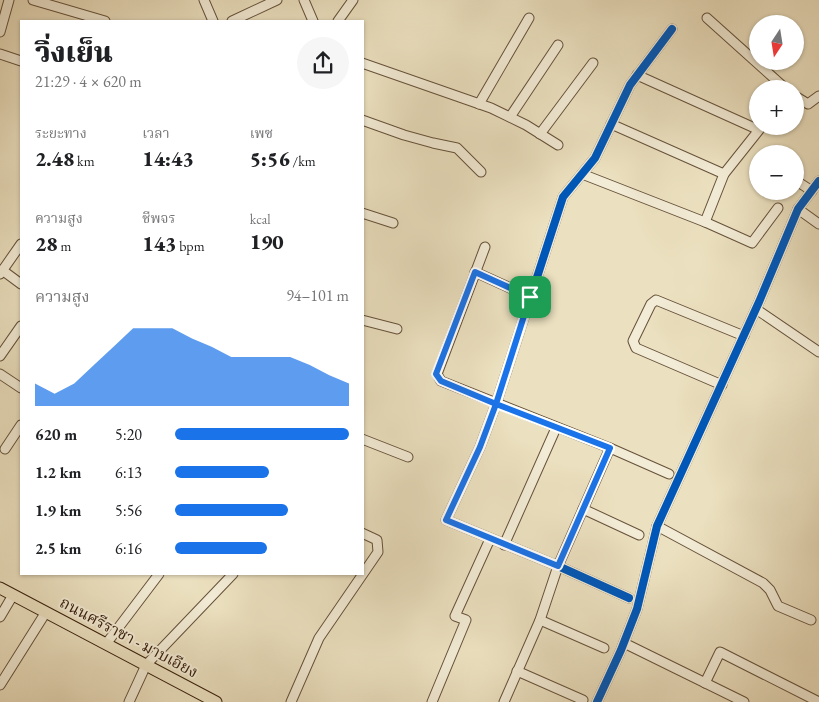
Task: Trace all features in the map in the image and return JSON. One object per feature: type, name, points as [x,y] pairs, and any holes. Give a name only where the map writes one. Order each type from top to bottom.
[{"type":"main road","name":"ถนนศรีราชา - มาบเอียง","points":[[0,588],[216,702]]},
{"type":"street","points":[[0,32],[9,0]]},
{"type":"street","points":[[33,0],[103,20]]},
{"type":"street","points":[[204,0],[214,20]]},
{"type":"street","points":[[234,20],[277,0]]},
{"type":"street","points":[[304,0],[313,20]]},
{"type":"street","points":[[339,20],[353,0]]},
{"type":"street","points":[[479,104],[529,18]]},
{"type":"street","points":[[707,18],[776,80]]},
{"type":"street","points":[[628,598],[558,566],[446,520],[480,447],[496,404],[563,198],[595,158],[630,84],[672,29]]},
{"type":"street","points":[[510,117],[558,45]]},
{"type":"street","points":[[0,54],[20,60]]},
{"type":"street","points":[[540,134],[592,63]]},
{"type":"street","points":[[364,64],[479,104],[510,117],[558,145]]},
{"type":"street","points":[[638,75],[759,130],[724,174],[705,222]]},
{"type":"street","points":[[804,102],[808,104],[819,96]]},
{"type":"street","points":[[364,121],[404,135],[458,148],[481,172]]},
{"type":"street","points":[[611,124],[724,174]]},
{"type":"street","points":[[582,174],[705,222],[752,243],[778,208]]},
{"type":"street","points":[[597,702],[624,644],[637,609],[657,526],[744,336],[798,209],[819,181]]},
{"type":"street","points":[[804,186],[812,191]]},
{"type":"street","points":[[798,209],[819,224]]},
{"type":"street","points":[[364,215],[393,223]]},
{"type":"street","points":[[20,245],[1,272],[20,283]]},
{"type":"street","points":[[485,247],[436,374],[441,381],[610,448],[669,474]]},
{"type":"street","points":[[475,272],[530,297]]},
{"type":"street","points":[[722,385],[636,348],[633,341],[650,304],[656,300],[744,336]]},
{"type":"street","points":[[756,309],[819,352]]},
{"type":"street","points":[[364,321],[397,330]]},
{"type":"street","points":[[0,356],[20,327]]},
{"type":"street","points":[[0,374],[20,387]]},
{"type":"street","points":[[4,449],[20,426]]},
{"type":"street","points":[[504,545],[556,428]]},
{"type":"street","points":[[364,440],[408,457]]},
{"type":"street","points":[[504,702],[540,620],[558,566],[610,448]]},
{"type":"street","points":[[584,509],[640,535]]},
{"type":"street","points":[[657,526],[763,583],[769,588],[781,608],[811,620]]},
{"type":"street","points":[[364,533],[377,540],[378,552],[364,572]]},
{"type":"street","points":[[432,702],[466,620],[455,616],[490,539]]},
{"type":"street","points":[[106,644],[158,575]]},
{"type":"street","points":[[129,702],[146,664],[232,575]]},
{"type":"street","points":[[290,702],[319,638],[362,575]]},
{"type":"street","points":[[0,617],[13,595]]},
{"type":"street","points":[[0,685],[46,612]]},
{"type":"street","points":[[540,620],[604,648]]},
{"type":"street","points":[[624,644],[744,702]]},
{"type":"street","points":[[706,683],[720,652],[805,699],[818,702]]},
{"type":"street","points":[[517,671],[583,700]]},
{"type":"cycle path","points":[[629,598],[558,566],[446,520],[480,447],[496,404],[563,197],[595,158],[630,85],[672,29]]},
{"type":"cycle path","points":[[597,702],[621,650],[637,609],[657,526],[759,302],[798,209],[819,181]]},
{"type":"route","points":[[530,297],[475,272],[436,374],[441,381],[496,404],[480,447],[446,520],[558,566],[610,448],[496,404],[530,297]]}]
